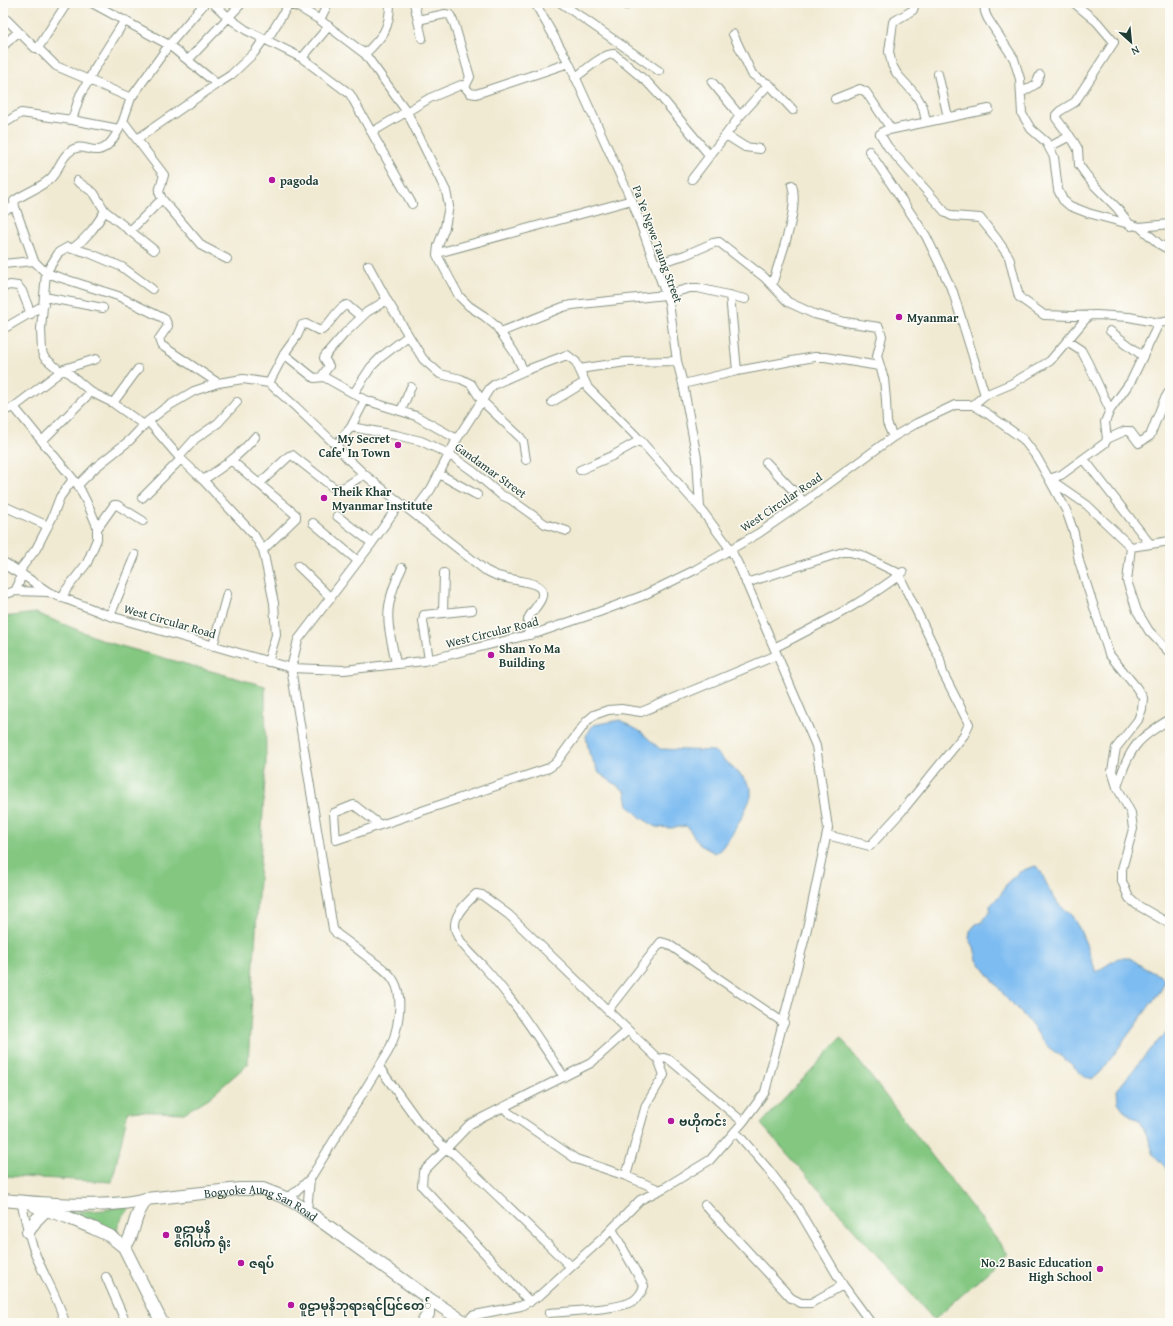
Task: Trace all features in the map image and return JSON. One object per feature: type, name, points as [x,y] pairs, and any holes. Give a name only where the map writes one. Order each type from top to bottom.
[{"type":"highway","name":"Bogyoke Aung San Road","points":[[3,1200],[21,1202],[105,1204],[134,1202],[146,1199],[240,1189],[263,1189],[286,1198],[307,1211],[428,1298],[467,1323]]},
{"type":"highway","points":[[124,1247],[131,1236],[138,1214],[146,1199]]},
{"type":"highway","name":"Bogyoke Aung San Road","points":[[21,1202],[67,1217],[99,1230],[110,1236],[124,1247],[162,1323]]},
{"type":"highway","points":[[28,1232],[36,1220],[46,1210]]},
{"type":"highway","points":[[423,1323],[428,1314],[428,1298]]},
{"type":"main road","points":[[3,563],[20,573]]},
{"type":"street","points":[[38,48],[67,3]]},
{"type":"street","points":[[92,3],[169,45],[217,84]]},
{"type":"street","points":[[213,3],[229,18],[246,30],[302,58],[350,94],[412,204]]},
{"type":"street","points":[[188,60],[242,3]]},
{"type":"street","points":[[320,20],[328,3]]},
{"type":"street","points":[[365,54],[380,39],[388,26],[390,3]]},
{"type":"street","points":[[414,3],[422,38]]},
{"type":"street","name":"Pa Ye Ngwe Taung Street","points":[[535,3],[569,63],[632,200],[668,303],[677,361],[684,384],[697,458],[700,508]]},
{"type":"street","points":[[561,3],[659,71]]},
{"type":"street","points":[[623,3],[626,5],[629,3]]},
{"type":"street","points":[[915,3],[913,10],[893,22],[889,52],[892,65],[897,74],[916,96],[923,108],[926,122]]},
{"type":"street","points":[[987,3],[984,7],[985,13],[1014,59],[1020,79],[1022,114],[1031,128],[1046,142],[1054,157],[1058,190],[1063,200],[1070,206],[1131,226],[1140,227],[1170,224]]},
{"type":"street","points":[[1074,3],[1097,22],[1114,42],[1075,102],[1060,111],[1056,115],[1057,120],[1078,149],[1079,165],[1131,226]]},
{"type":"street","points":[[202,4],[169,45],[131,98],[124,120],[116,136],[104,147],[98,150],[83,147],[75,149],[67,154],[53,177],[46,183],[14,201],[34,260],[46,273],[118,296],[165,319],[168,326],[159,339],[161,345],[218,383]]},
{"type":"street","points":[[137,139],[231,75],[254,53],[288,4],[300,8],[329,26],[365,54],[407,112],[446,191],[449,206],[445,227],[438,246],[438,253],[436,255],[459,296],[468,306],[484,316],[502,332],[524,371]]},
{"type":"street","points":[[418,20],[445,14],[450,15],[454,23],[470,77],[465,87]]},
{"type":"street","points":[[3,16],[18,32],[35,48],[38,48],[56,66],[131,98]]},
{"type":"street","points":[[72,120],[80,95],[92,72],[125,20]]},
{"type":"street","points":[[302,58],[329,26]]},
{"type":"street","points":[[3,46],[18,32]]},
{"type":"street","points":[[733,34],[752,74],[769,84],[793,110]]},
{"type":"street","points":[[575,78],[603,57],[609,54],[614,54],[648,83],[710,156]]},
{"type":"street","points":[[372,132],[430,98],[461,85],[470,93],[476,94],[569,63]]},
{"type":"street","points":[[938,74],[948,117]]},
{"type":"street","points":[[1021,93],[1036,84],[1040,75]]},
{"type":"street","points":[[712,82],[740,116]]},
{"type":"street","points":[[692,179],[740,116],[769,84]]},
{"type":"street","points":[[835,98],[860,89],[866,92],[891,129]]},
{"type":"street","points":[[989,109],[891,129],[880,134],[881,138],[946,213],[952,216],[980,218],[996,238],[1009,258],[1019,297],[1044,315],[1130,317],[1160,323],[1170,321]]},
{"type":"street","points":[[3,124],[21,113],[72,120],[119,129]]},
{"type":"street","points":[[124,120],[164,175],[159,192],[162,199],[202,246],[227,259]]},
{"type":"street","points":[[726,135],[745,147],[760,149]]},
{"type":"street","points":[[1049,147],[1070,136]]},
{"type":"street","points":[[869,152],[926,236],[950,285],[985,395]]},
{"type":"street","points":[[76,181],[94,193],[105,211],[154,250]]},
{"type":"street","points":[[772,285],[788,230],[793,206],[794,193],[792,185]]},
{"type":"street","points":[[130,231],[162,199]]},
{"type":"street","points":[[438,253],[632,200]]},
{"type":"street","points":[[3,210],[15,207]]},
{"type":"street","points":[[72,249],[84,241],[96,226],[105,211]]},
{"type":"street","points":[[1140,227],[1159,244],[1170,250]]},
{"type":"street","points":[[655,264],[719,242],[772,285],[788,302],[814,314],[845,322],[880,327],[882,336],[877,356],[885,387],[887,424],[893,437]]},
{"type":"street","points":[[152,289],[122,267],[88,253],[68,248],[62,249],[46,273],[41,329],[42,352],[44,357],[91,392],[146,423],[203,480],[254,535],[263,550],[274,603],[276,635],[268,662]]},
{"type":"street","points":[[3,264],[34,260]]},
{"type":"street","points":[[368,265],[408,336],[423,359],[434,370],[443,376],[466,381],[475,389],[482,401],[520,437],[526,460]]},
{"type":"street","points":[[3,287],[10,285],[18,286],[22,291],[31,314]]},
{"type":"street","points":[[502,332],[563,307],[665,295],[690,288],[698,288],[745,299]]},
{"type":"street","points":[[730,295],[737,371]]},
{"type":"street","points":[[284,354],[314,378],[322,376],[329,366],[324,358],[325,356],[361,317],[387,300]]},
{"type":"street","points":[[44,301],[103,308]]},
{"type":"street","points":[[3,329],[31,314],[44,301]]},
{"type":"street","points":[[269,383],[284,354],[297,336],[302,325],[304,324],[318,330],[322,330],[344,305],[348,305],[361,317]]},
{"type":"street","points":[[1089,315],[1050,361],[1011,384],[985,395],[972,405],[993,417],[1023,439],[1036,456],[1049,478],[1066,510],[1074,533],[1079,561],[1109,654],[1143,698],[1142,709],[1138,720],[1116,748],[1112,770],[1117,787],[1130,813],[1134,829],[1122,869],[1122,881],[1129,898],[1137,905],[1170,924]]},
{"type":"street","points":[[1107,439],[1105,422],[1110,410],[1131,381],[1160,323]]},
{"type":"street","points":[[1110,331],[1143,356]]},
{"type":"street","points":[[354,393],[371,367],[381,356],[408,336]]},
{"type":"street","points":[[1068,341],[1081,350],[1110,410]]},
{"type":"street","points":[[413,513],[431,489],[457,439],[487,391],[495,384],[566,355],[576,362],[588,388],[640,440],[700,508],[731,550],[816,746],[828,828],[806,933],[765,1092],[743,1122],[710,1160],[660,1190],[640,1200],[612,1229],[539,1296],[521,1306],[472,1316],[467,1323]]},
{"type":"street","points":[[684,384],[737,371],[814,357],[825,357],[879,366]]},
{"type":"street","points":[[3,412],[14,407],[62,370],[96,359]]},
{"type":"street","points":[[579,369],[626,362],[677,361]]},
{"type":"street","points":[[112,404],[138,369]]},
{"type":"street","points":[[322,376],[364,400],[416,416],[457,439]]},
{"type":"street","points":[[78,485],[96,467],[130,440],[146,423],[165,408],[194,391],[218,383],[243,379],[269,383],[336,445],[365,475],[485,570],[500,577],[533,584],[539,587],[542,592],[541,598],[528,618],[530,635]]},
{"type":"street","points":[[552,402],[585,382]]},
{"type":"street","points":[[401,411],[411,387]]},
{"type":"street","points":[[1049,478],[1061,474],[1084,459],[1105,443],[1107,439],[1126,431],[1130,431],[1139,443],[1143,442],[1150,436],[1164,400],[1170,390]]},
{"type":"street","points":[[42,441],[91,392]]},
{"type":"street","points":[[336,445],[351,427],[364,400]]},
{"type":"street","points":[[142,498],[180,458],[195,439],[218,423],[237,402]]},
{"type":"street","name":"West Circular Road","points":[[3,595],[14,591],[48,592],[110,616],[291,668],[344,670],[429,660],[530,635],[642,596],[695,570],[759,533],[893,437],[916,423],[955,405],[972,405]]},
{"type":"street","points":[[14,407],[78,485],[98,530]]},
{"type":"street","name":"Gandamar Street","points":[[351,427],[415,440],[449,454],[474,472],[501,495],[510,499],[545,524],[566,531]]},
{"type":"street","points":[[203,480],[232,461],[255,437]]},
{"type":"street","points":[[580,470],[612,456],[640,440]]},
{"type":"street","points":[[259,484],[289,456],[292,455],[334,488],[338,489],[347,486],[356,479],[365,475]]},
{"type":"street","points":[[1084,459],[1150,544]]},
{"type":"street","points":[[232,461],[296,515],[296,518],[263,550]]},
{"type":"street","points":[[766,462],[804,502]]},
{"type":"street","points":[[439,474],[477,496]]},
{"type":"street","points":[[14,591],[19,583],[22,568],[36,549],[48,526],[60,497],[71,482],[72,478]]},
{"type":"street","points":[[1049,478],[1087,505],[1131,547]]},
{"type":"street","points":[[286,1198],[296,1192],[310,1179],[379,1067],[392,1044],[397,1028],[399,996],[398,988],[394,980],[385,971],[337,934],[333,929],[291,668],[298,640],[372,543],[400,502]]},
{"type":"street","points":[[62,598],[66,590],[88,563],[97,539],[98,530],[114,505],[117,505],[143,521]]},
{"type":"street","points":[[6,508],[48,526]]},
{"type":"street","points":[[337,516],[372,543]]},
{"type":"street","points":[[313,523],[358,561]]},
{"type":"street","points":[[1131,547],[1170,540]]},
{"type":"street","points":[[1131,547],[1127,581],[1138,611],[1150,631],[1170,653]]},
{"type":"street","points":[[746,583],[846,552],[861,555],[898,573],[901,573]]},
{"type":"street","points":[[110,616],[135,555]]},
{"type":"street","points":[[298,566],[331,598]]},
{"type":"street","points":[[396,664],[388,621],[393,586],[402,568]]},
{"type":"street","points":[[20,573],[48,592]]},
{"type":"street","points":[[443,613],[444,573]]},
{"type":"street","points":[[380,825],[354,805],[334,812],[336,840],[549,768],[556,763],[587,721],[594,715],[608,710],[621,709],[641,712],[776,651],[891,582],[901,573]]},
{"type":"street","points":[[827,835],[870,846],[902,811],[964,735],[969,724],[943,673],[940,659],[901,573]]},
{"type":"street","points":[[213,646],[227,594]]},
{"type":"street","points":[[429,660],[423,621],[424,616],[472,610]]},
{"type":"street","points":[[1117,787],[1128,757],[1137,743],[1170,719]]},
{"type":"street","points":[[564,1077],[508,994],[468,952],[457,934],[455,924],[458,915],[476,894],[482,895],[509,915],[658,1059],[664,1075],[646,1105],[626,1176]]},
{"type":"street","points":[[608,1010],[661,942],[668,944],[784,1023]]},
{"type":"street","points":[[530,1302],[422,1186],[423,1172],[470,1124],[591,1063],[628,1030]]},
{"type":"street","points":[[658,1059],[664,1058],[670,1060],[743,1122]]},
{"type":"street","points":[[379,1067],[418,1121],[571,1267]]},
{"type":"street","points":[[503,1107],[509,1113],[576,1159],[626,1176],[660,1190]]},
{"type":"street","points":[[735,1131],[768,1169],[797,1207],[843,1286],[871,1323]]},
{"type":"street","points":[[307,1211],[310,1179]]},
{"type":"street","points":[[21,1202],[28,1232],[36,1256],[66,1323]]},
{"type":"street","points":[[705,1206],[791,1298],[801,1303],[811,1303],[843,1286]]},
{"type":"street","points":[[549,1313],[619,1306],[634,1300],[642,1293],[644,1286],[612,1229]]},
{"type":"street","points":[[106,1277],[126,1323]]},
{"type":"green space","points":[[36,613],[110,643],[265,686],[266,762],[248,1064],[209,1098],[184,1113],[128,1111],[112,1182],[3,1176],[3,617]]},
{"type":"green space","points":[[841,1038],[1008,1254],[934,1320],[761,1124]]},
{"type":"green space","points":[[132,1204],[119,1222],[117,1235],[67,1212],[104,1210]]},
{"type":"water","points":[[620,720],[641,732],[660,749],[714,751],[745,779],[751,788],[751,797],[731,836],[720,850],[715,853],[700,845],[687,826],[671,828],[656,827],[640,817],[628,805],[625,791],[599,773],[589,753],[586,736],[593,725]]},
{"type":"water","points":[[1036,866],[1040,870],[1050,891],[1059,905],[1070,913],[1079,928],[1096,972],[1118,958],[1130,958],[1146,969],[1161,976],[1165,981],[1161,990],[1101,1072],[1093,1079],[1085,1077],[1070,1063],[1048,1047],[1026,1018],[1009,1001],[977,960],[974,947],[969,938],[970,931],[976,924],[982,922],[989,913],[990,906],[1001,894],[1007,883],[1018,873]]},
{"type":"water","points":[[1170,1029],[1170,1172],[1154,1155],[1140,1121],[1125,1112],[1118,1102],[1117,1090],[1151,1048]]},
{"type":"place","name":"pagoda","points":[[272,180]]},
{"type":"place","name":"Myanmar","points":[[899,317]]},
{"type":"place","name":"My Secret Cafe' In Town","points":[[398,445]]},
{"type":"place","name":"Theik Khar Myanmar Institute","points":[[324,498]]},
{"type":"place","name":"Shan Yo Ma Building","points":[[491,655]]},
{"type":"place","name":"ဗဟိုကင်း","points":[[671,1121]]},
{"type":"place","name":"စူဠာမုနိ ဂေါပက ရုံး","points":[[166,1235]]},
{"type":"place","name":"ဇရပ်","points":[[241,1263]]},
{"type":"place","name":"No.2 Basic Education High School","points":[[1100,1269]]},
{"type":"place","name":"စူဠာမုနိဘုရားရင်ပြင်တေ်","points":[[291,1305]]}]
